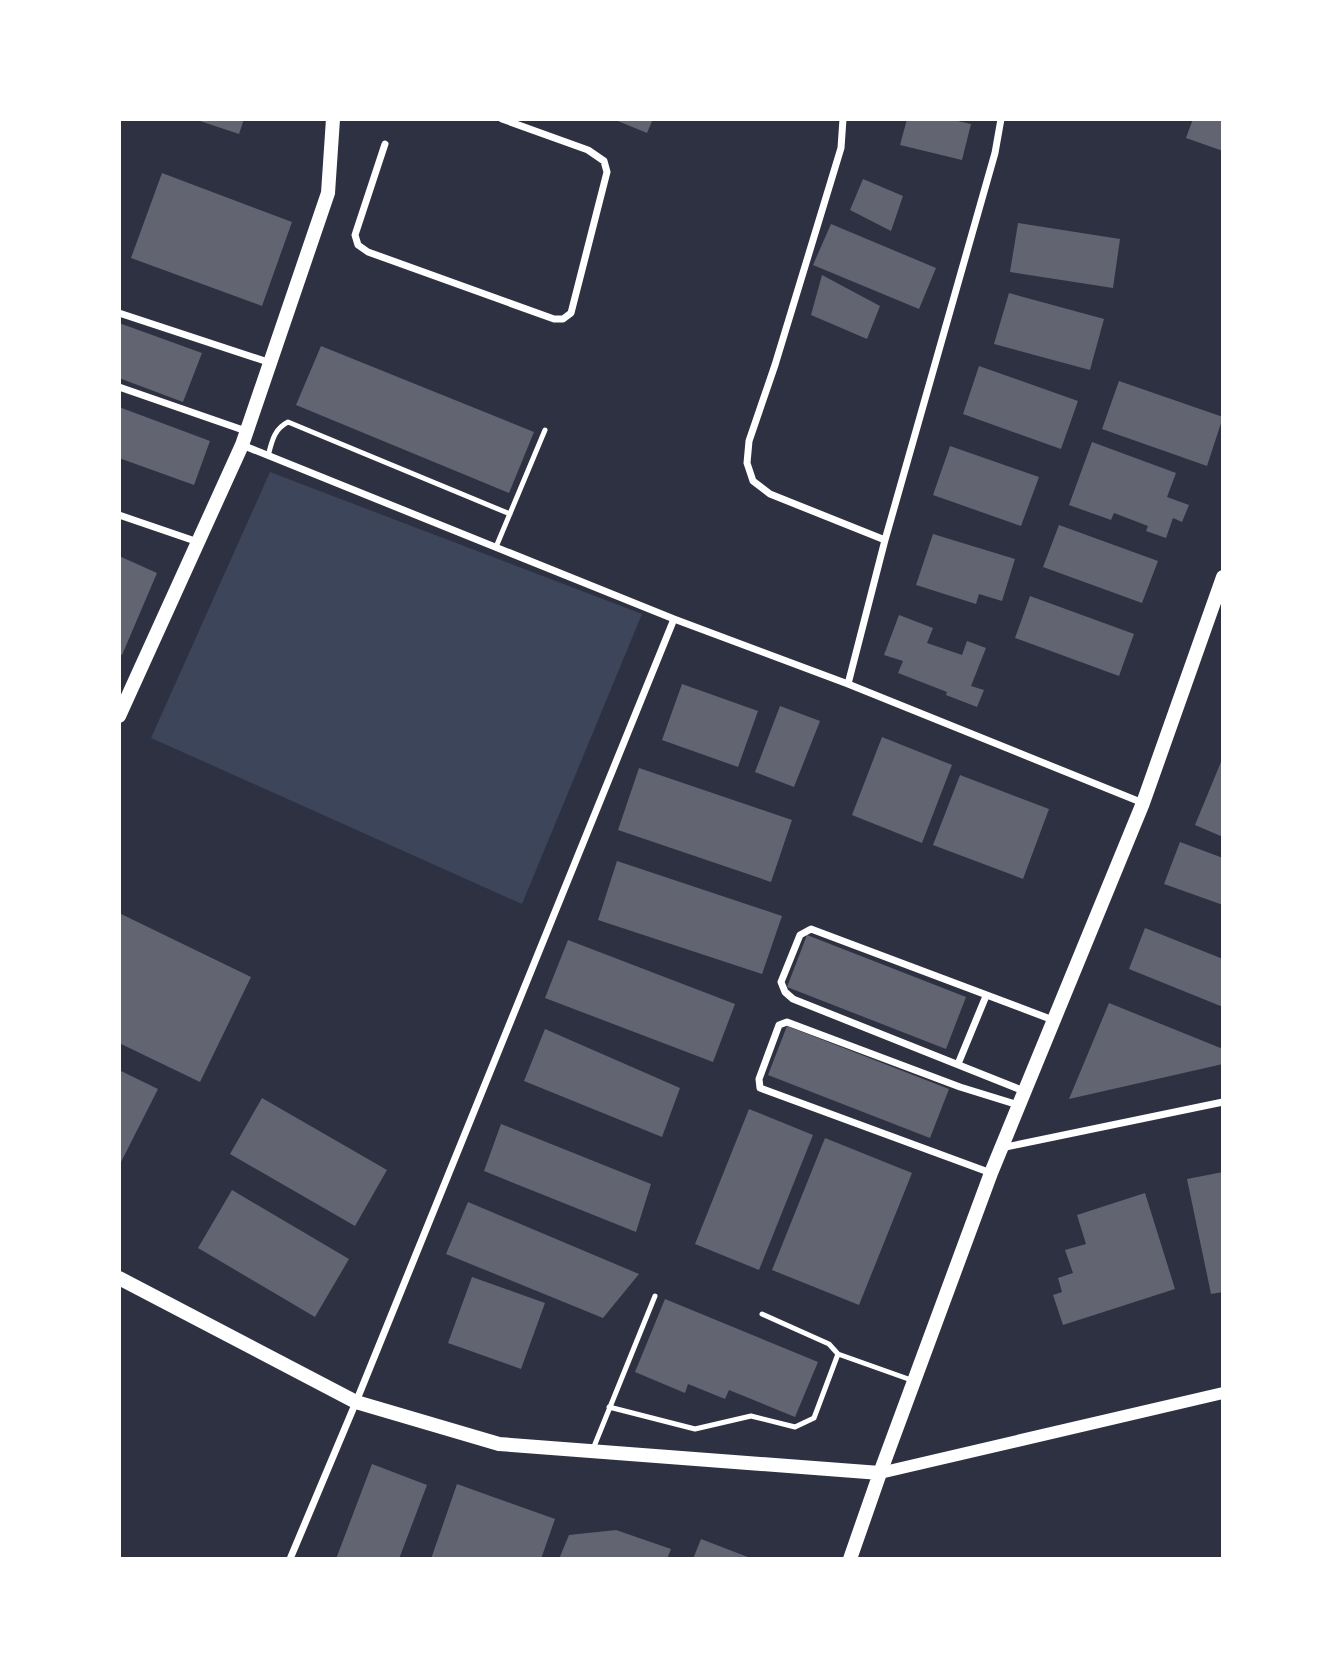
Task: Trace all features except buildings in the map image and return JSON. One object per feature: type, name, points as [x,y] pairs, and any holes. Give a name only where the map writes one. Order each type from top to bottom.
[{"type":"main road","points":[[119,716],[245,438],[328,193],[333,119]]},
{"type":"main road","points":[[850,1559],[991,1173],[1143,803],[1223,577]]},
{"type":"main road","points":[[119,1278],[356,1402],[499,1444],[880,1473]]},
{"type":"street","points":[[385,144],[355,235],[358,245],[368,252],[554,319],[563,319],[571,313],[607,172],[604,161],[588,149],[502,119]]},
{"type":"street","points":[[843,119],[841,148],[749,441],[747,463],[752,481],[770,494],[885,540]]},
{"type":"street","points":[[848,684],[885,540],[995,153],[1001,119]]},
{"type":"street","points":[[119,313],[271,363]]},
{"type":"street","points":[[119,387],[245,438],[268,456],[674,620],[848,684],[1143,803]]},
{"type":"street","points":[[119,515],[198,542]]},
{"type":"street","points":[[290,1559],[674,620]]},
{"type":"street","points":[[1021,1098],[958,1064],[793,999],[785,992],[781,982],[800,935],[811,929],[1053,1020]]},
{"type":"street","points":[[958,1064],[986,996]]},
{"type":"street","points":[[991,1173],[760,1088],[759,1079],[779,1025],[787,1021],[960,1087],[1021,1098]]},
{"type":"street","points":[[1001,1148],[1223,1102]]},
{"type":"street","points":[[880,1473],[1223,1393]]},
{"type":"lane","points":[[268,456],[274,433],[279,426],[288,422],[510,514]]},
{"type":"lane","points":[[496,547],[545,430]]},
{"type":"lane","points":[[592,1451],[655,1296]]},
{"type":"lane","points":[[762,1314],[829,1344],[838,1354],[915,1381]]},
{"type":"lane","points":[[609,1407],[695,1429],[751,1416],[796,1427],[814,1418],[838,1354]]},
{"type":"shaded area","points":[[270,472],[642,614],[522,904],[151,738]]}]
